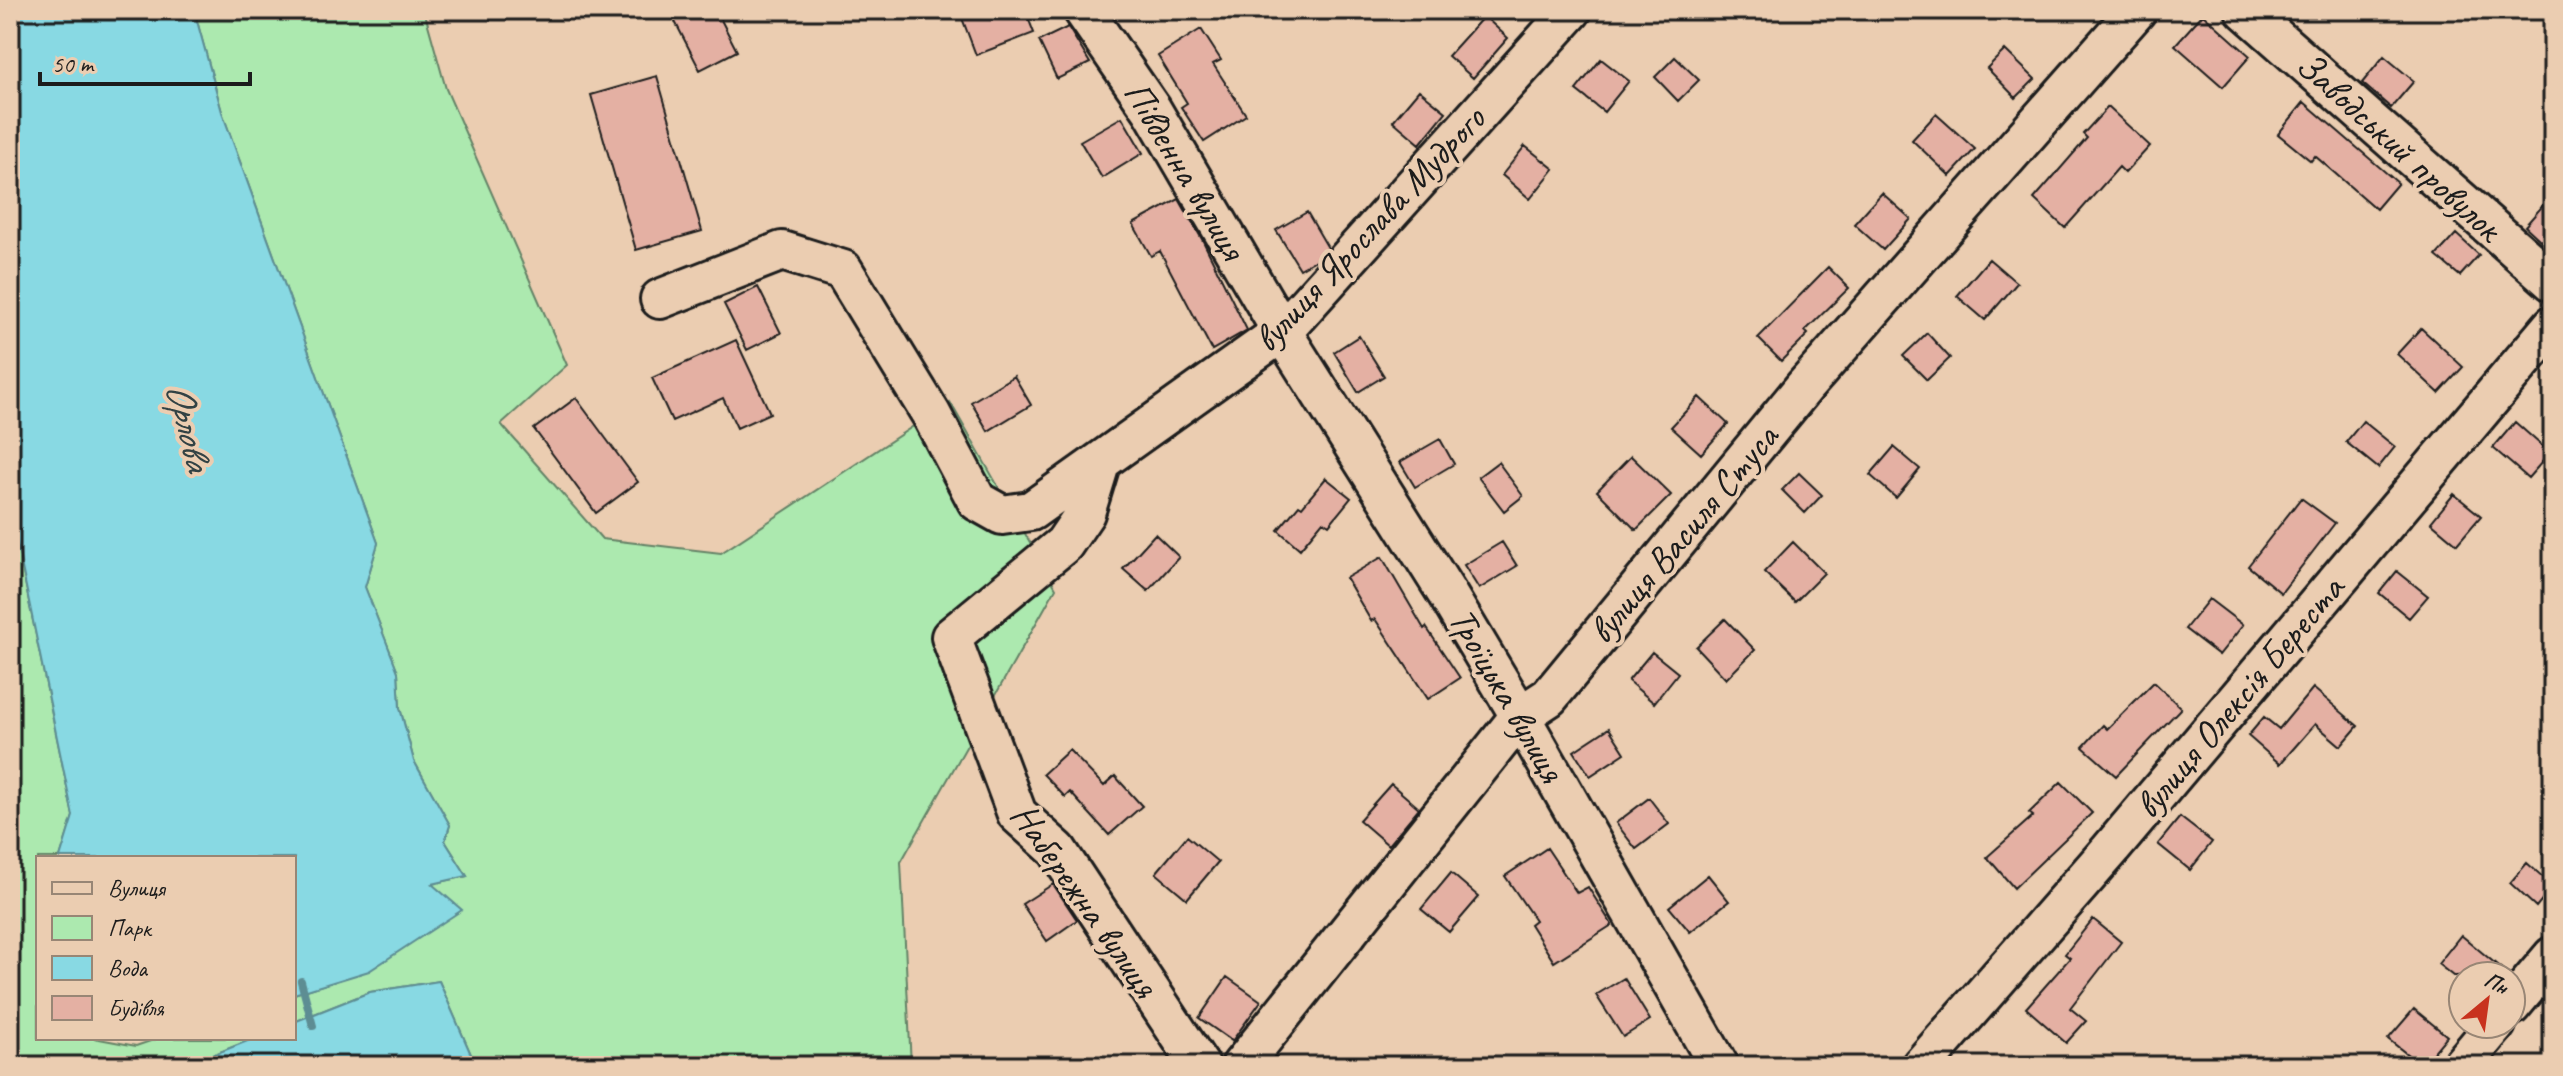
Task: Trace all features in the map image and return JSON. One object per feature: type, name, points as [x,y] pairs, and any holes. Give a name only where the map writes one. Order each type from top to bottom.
[{"type":"street","name":"Південна вулиця","points":[[1083,10],[1152,110],[1282,332]]},
{"type":"street","name":"вулиця Ярослава Мудрого","points":[[660,299],[782,251],[843,270],[931,414],[977,501],[1002,515],[1031,511],[1282,332],[1572,10]]},
{"type":"street","name":"вулиця Василя Стуса","points":[[1241,1066],[1520,716],[1549,697],[1805,386],[2137,10]]},
{"type":"street","name":"Заводський провулок","points":[[2245,10],[2553,282]]},
{"type":"street","name":"вулиця Олексія Береста","points":[[1921,1066],[2110,850],[2553,325]]},
{"type":"street","name":"Троїцька вулиця","points":[[1282,332],[1446,592],[1520,716],[1719,1066]]},
{"type":"street","name":"Набережна вулиця","points":[[1100,464],[1085,513],[1064,544],[951,637],[1017,814],[1057,850],[1200,1066]]},
{"type":"street","points":[[2527,987],[2553,956]]},
{"type":"street","points":[[2461,1066],[2483,1040]]},
{"type":"green space","points":[[194,10],[424,10],[446,89],[567,365],[501,424],[602,539],[721,553],[950,402],[1056,588],[901,862],[911,1066],[476,1066],[439,981],[370,992],[296,1021],[296,993],[369,970],[461,910],[431,884],[467,876],[445,841],[450,825],[414,761],[400,708],[398,672],[365,587],[378,543],[222,112]]},
{"type":"green space","points":[[10,509],[73,816],[61,856],[36,856],[36,1040],[104,1040],[136,1046],[153,1040],[250,1040],[185,1066],[10,1066]]},
{"type":"water","points":[[10,10],[194,10],[222,112],[378,543],[365,587],[398,672],[400,708],[414,761],[450,825],[445,841],[467,876],[432,884],[462,910],[369,971],[296,993],[296,856],[61,856],[73,816],[10,509]]},
{"type":"water","points":[[439,981],[476,1066],[185,1066],[250,1040],[296,1040],[296,1021],[370,992]]},
{"type":"building","points":[[669,10],[716,10],[737,51],[700,70]]},
{"type":"building","points":[[959,10],[1025,10],[1034,33],[976,55]]},
{"type":"building","points":[[2203,14],[2250,56],[2223,87],[2175,45]]},
{"type":"building","points":[[1484,16],[1508,38],[1473,78],[1448,56]]},
{"type":"building","points":[[1068,27],[1090,63],[1057,79],[1039,41]]},
{"type":"building","points":[[1201,29],[1221,60],[1213,64],[1246,115],[1204,142],[1181,107],[1187,103],[1158,56]]},
{"type":"building","points":[[2005,50],[2035,79],[2016,98],[1987,68]]},
{"type":"building","points":[[2384,56],[2414,81],[2391,108],[2362,83]]},
{"type":"building","points":[[1675,57],[1699,80],[1678,101],[1655,77]]},
{"type":"building","points":[[1601,59],[1629,81],[1604,112],[1576,90]]},
{"type":"building","points":[[657,76],[702,231],[636,250],[591,95]]},
{"type":"building","points":[[1419,90],[1446,112],[1420,144],[1393,121]]},
{"type":"building","points":[[2304,102],[2398,183],[2376,209],[2315,156],[2311,161],[2278,134]]},
{"type":"building","points":[[2108,107],[2150,146],[2125,173],[2119,167],[2065,228],[2034,199],[2087,138],[2083,134]]},
{"type":"building","points":[[1936,114],[1975,149],[1950,176],[1912,140]]},
{"type":"building","points":[[1122,117],[1143,153],[1102,178],[1080,141]]},
{"type":"building","points":[[1525,146],[1554,169],[1530,199],[1502,175]]},
{"type":"building","points":[[1882,193],[1911,219],[1883,250],[1854,224]]},
{"type":"building","points":[[2553,194],[2553,252],[2525,226]]},
{"type":"building","points":[[1179,199],[1247,330],[1212,350],[1160,251],[1151,256],[1133,224]]},
{"type":"building","points":[[1307,212],[1328,248],[1319,258],[1300,269],[1276,230]]},
{"type":"building","points":[[2456,234],[2479,255],[2460,276],[2436,256]]},
{"type":"building","points":[[1989,259],[2017,283],[1985,320],[1957,296]]},
{"type":"building","points":[[1828,267],[1849,288],[1805,331],[1808,334],[1781,361],[1758,338]]},
{"type":"building","points":[[758,287],[781,333],[747,350],[724,304]]},
{"type":"building","points":[[2421,328],[2463,367],[2439,393],[2397,354]]},
{"type":"building","points":[[1927,333],[1950,358],[1927,380],[1903,356]]},
{"type":"building","points":[[1359,336],[1384,376],[1358,392],[1334,352]]},
{"type":"building","points":[[736,340],[770,413],[737,428],[723,398],[672,421],[652,378]]},
{"type":"building","points":[[1014,376],[1031,405],[988,431],[971,402]]},
{"type":"building","points":[[1699,397],[1728,424],[1701,454],[1671,427]]},
{"type":"building","points":[[576,398],[638,482],[596,513],[534,429]]},
{"type":"building","points":[[2363,421],[2395,447],[2378,468],[2346,442]]},
{"type":"building","points":[[2515,422],[2550,453],[2528,478],[2493,448]]},
{"type":"building","points":[[1440,439],[1454,464],[1415,487],[1400,462]]},
{"type":"building","points":[[1894,447],[1920,469],[1896,498],[1870,475]]},
{"type":"building","points":[[1631,456],[1671,495],[1636,530],[1597,491]]},
{"type":"building","points":[[1498,462],[1523,496],[1504,511],[1478,477]]},
{"type":"building","points":[[1799,473],[1822,495],[1805,513],[1782,490]]},
{"type":"building","points":[[1326,478],[1351,498],[1329,525],[1323,521],[1300,549],[1278,530]]},
{"type":"building","points":[[2454,494],[2481,516],[2457,544],[2431,522]]},
{"type":"building","points":[[2301,498],[2335,523],[2281,593],[2248,566]]},
{"type":"building","points":[[1155,534],[1179,557],[1148,591],[1123,569]]},
{"type":"building","points":[[1502,542],[1517,566],[1479,589],[1464,565]]},
{"type":"building","points":[[1793,542],[1824,573],[1795,602],[1764,572]]},
{"type":"building","points":[[1382,557],[1424,629],[1426,627],[1460,678],[1428,699],[1375,619],[1371,621],[1346,578]]},
{"type":"building","points":[[2397,571],[2428,596],[2409,618],[2379,593]]},
{"type":"building","points":[[2209,599],[2243,625],[2219,655],[2185,629]]},
{"type":"building","points":[[1725,619],[1755,650],[1726,679],[1696,647]]},
{"type":"building","points":[[1652,652],[1678,673],[1654,703],[1628,681]]},
{"type":"building","points":[[2154,682],[2181,708],[2116,776],[2083,747],[2103,725],[2107,729]]},
{"type":"building","points":[[2313,688],[2358,726],[2341,746],[2315,724],[2280,764],[2248,736],[2264,717],[2279,729]]},
{"type":"building","points":[[1609,728],[1625,753],[1590,776],[1574,751]]},
{"type":"building","points":[[1069,750],[1104,786],[1115,776],[1142,806],[1109,835],[1070,792],[1065,797],[1043,774]]},
{"type":"building","points":[[2061,782],[2092,813],[2014,888],[1987,857],[2033,816],[2029,813]]},
{"type":"building","points":[[1391,784],[1419,808],[1388,845],[1359,820]]},
{"type":"building","points":[[1649,798],[1669,824],[1636,849],[1616,823]]},
{"type":"building","points":[[2180,817],[2212,842],[2190,870],[2158,844]]},
{"type":"building","points":[[1187,836],[1218,862],[1187,899],[1156,873]]},
{"type":"building","points":[[1547,848],[1577,893],[1588,887],[1612,925],[1554,962],[1530,924],[1535,920],[1505,876]]},
{"type":"building","points":[[2527,863],[2553,886],[2536,907],[2510,883]]},
{"type":"building","points":[[1451,873],[1479,897],[1449,932],[1421,909]]},
{"type":"building","points":[[1708,875],[1729,901],[1690,932],[1669,907]]},
{"type":"building","points":[[1053,884],[1077,920],[1047,941],[1022,904]]},
{"type":"building","points":[[2093,919],[2121,942],[2070,1008],[2086,1021],[2066,1043],[2026,1008],[2070,958],[2065,954]]},
{"type":"building","points":[[2461,935],[2491,960],[2447,960],[2447,971],[2438,964]]},
{"type":"building","points":[[1227,977],[1261,1001],[1232,1041],[1199,1018]]},
{"type":"building","points":[[1624,978],[1650,1020],[1623,1037],[1596,995]]},
{"type":"building","points":[[2414,1009],[2447,1036],[2422,1066],[2388,1039]]},
{"type":"waterway","name":"Орлова","points":[[301,981],[313,1026]]}]
